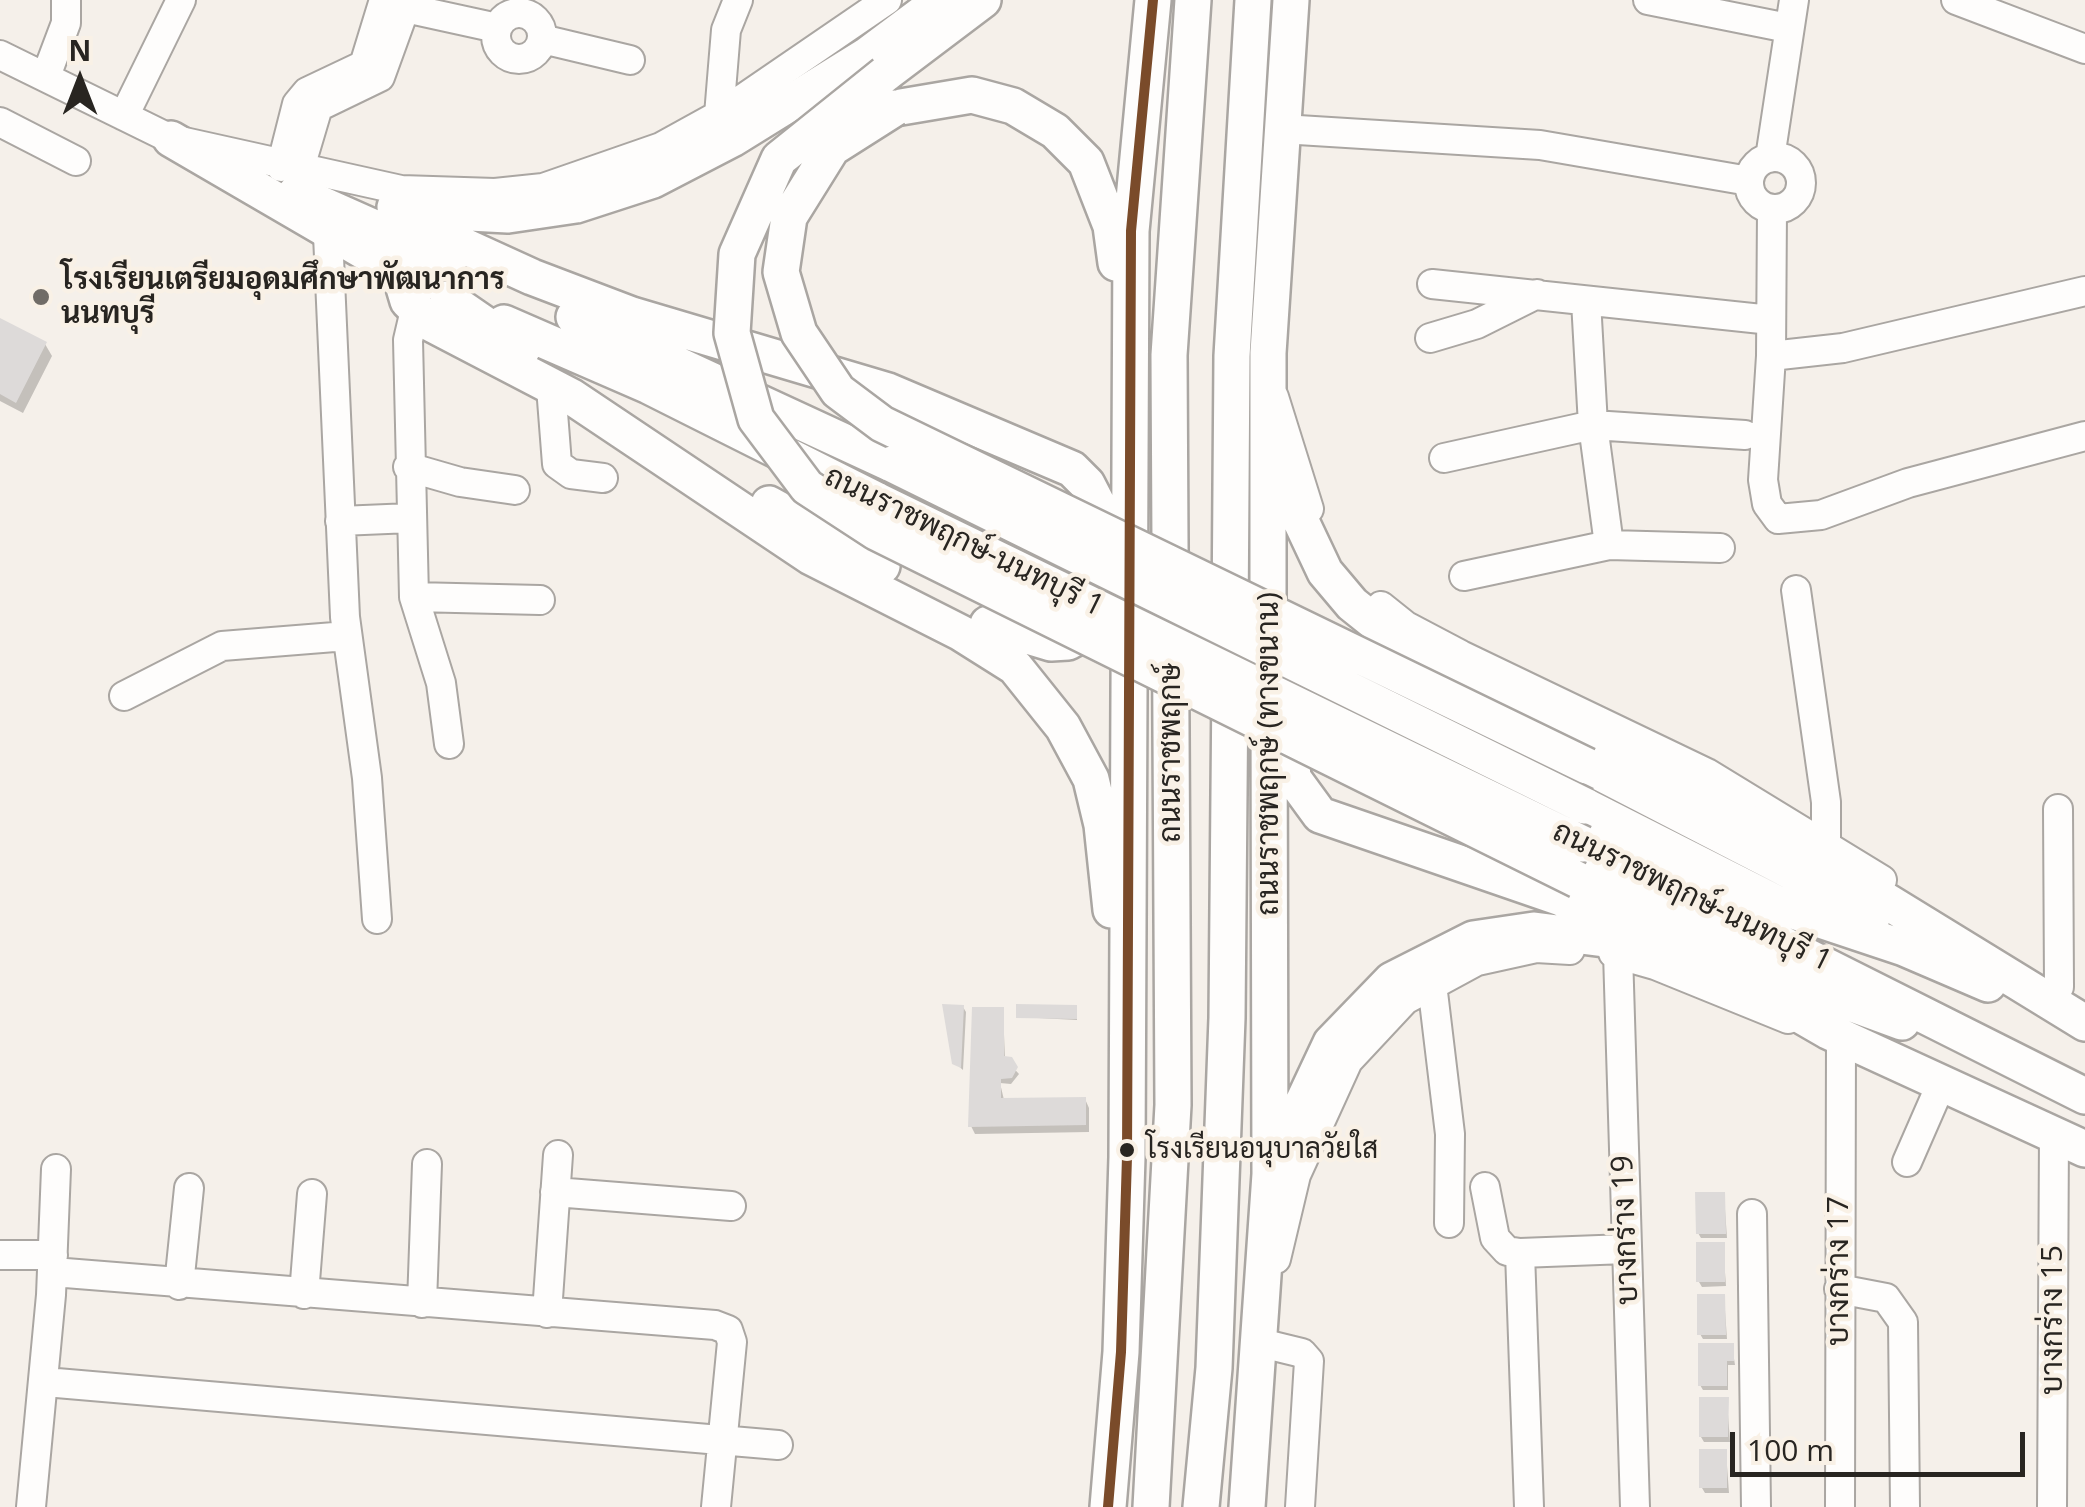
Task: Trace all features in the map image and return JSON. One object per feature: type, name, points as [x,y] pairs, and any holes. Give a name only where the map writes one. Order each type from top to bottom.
[{"type":"main road","points":[[231,165],[395,207],[443,214],[508,215],[576,205],[653,180],[732,140],[816,88],[941,0]]},
{"type":"main road","points":[[983,0],[779,160],[737,254],[732,334],[756,419],[807,486],[876,532],[1578,880],[1812,989],[2044,1074]]},
{"type":"main road","points":[[1108,1507],[1121,1352],[1130,881],[1128,343],[1135,174],[1153,0]]},
{"type":"main road","name":"ถนนราชพฤกษ์","points":[[1151,1507],[1173,1105],[1169,356],[1193,0]]},
{"type":"main road","name":"ถนนราชพฤกษ์ (ทางขนาน)","points":[[1247,1507],[1270,1174],[1268,382],[1291,0]]},
{"type":"main road","name":"ถนนราชพฤกษ์","points":[[1202,1507],[1214,1368],[1226,1038],[1232,356],[1253,1]]},
{"type":"main road","points":[[1128,343],[1111,226],[1086,162],[1055,131],[1013,106],[972,94],[895,108],[832,148],[789,217],[781,272],[799,333],[838,392],[882,424],[1588,766],[1798,875],[1904,948]]},
{"type":"main road","name":"ถนนราชพฤกษ์-นนทบุรี 1","points":[[171,139],[892,464],[1790,910],[1904,948],[2085,1024]]},
{"type":"main road","name":"ถนนราชพฤกษ์-นนทบุรี 1","points":[[171,139],[400,274],[431,305],[649,386],[1583,844],[2085,1096]]},
{"type":"main road","points":[[395,207],[532,278],[632,315],[888,392],[1072,470],[1087,484],[1101,511],[1077,636],[1052,643],[988,624]]},
{"type":"main road","points":[[431,305],[656,442],[988,624],[1034,658],[1086,727],[1103,762],[1130,881]]},
{"type":"main road","points":[[431,305],[811,557],[947,625],[1015,667],[1063,727],[1091,780],[1128,989]]},
{"type":"main road","points":[[1268,452],[1324,572],[1352,604],[1402,644],[1702,796],[1852,880],[2085,1024]]},
{"type":"main road","points":[[1402,644],[1350,649],[1318,686],[1290,751],[1292,778],[1302,797],[1320,815],[1561,898],[1758,990],[1834,1033],[2069,1141]]},
{"type":"main road","points":[[1270,1174],[1330,1043],[1392,980],[1473,940],[1534,930],[1659,946]]},
{"type":"street","points":[[124,116],[182,0]]},
{"type":"street","points":[[719,114],[726,30],[738,0]]},
{"type":"street","points":[[171,139],[290,169],[402,190],[495,192],[543,188],[620,165],[719,114],[887,0]]},
{"type":"street","points":[[1648,0],[1788,28]]},
{"type":"street","points":[[1770,158],[1794,0]]},
{"type":"street","points":[[1956,0],[2085,49]]},
{"type":"street","points":[[46,76],[60,3]]},
{"type":"street","points":[[290,169],[297,104],[307,92],[364,66],[394,5],[497,28]]},
{"type":"street","points":[[534,18],[529,57],[514,58],[497,44],[497,28],[506,17],[534,18],[630,60]]},
{"type":"street","name":"ถนนราชพฤกษ์-นนทบุรี 1","points":[[0,55],[171,139]]},
{"type":"street","points":[[0,122],[76,161]]},
{"type":"street","points":[[1282,129],[1540,145],[1749,181]]},
{"type":"street","points":[[1770,158],[1785,159],[1796,168],[1801,182],[1798,196],[1787,207],[1772,210],[1751,194],[1749,181],[1760,162],[1770,158]]},
{"type":"street","points":[[1772,210],[1771,356],[1763,480],[1767,504],[1778,519],[1821,515],[1908,482],[2085,436]]},
{"type":"street","points":[[328,234],[347,636],[366,778],[377,919]]},
{"type":"street","points":[[1432,284],[1771,320]]},
{"type":"street","points":[[1771,356],[1843,348],[2085,290]]},
{"type":"street","points":[[1430,338],[1477,324],[1538,294]]},
{"type":"street","points":[[1586,301],[1594,425],[1608,546]]},
{"type":"street","points":[[431,305],[408,340],[408,466],[414,597],[441,683],[449,744]]},
{"type":"street","points":[[1268,382],[1304,499],[1334,556],[1362,592],[1406,626],[1706,773],[2085,1002]]},
{"type":"street","points":[[551,387],[557,464],[571,474],[604,478]]},
{"type":"street","points":[[1444,458],[1594,425],[1745,435]]},
{"type":"street","points":[[408,466],[460,482],[515,490]]},
{"type":"street","points":[[340,520],[411,518]]},
{"type":"street","points":[[1464,576],[1608,546],[1720,548]]},
{"type":"street","points":[[1796,590],[1826,802],[1826,844]]},
{"type":"street","points":[[414,597],[540,600]]},
{"type":"street","points":[[124,696],[222,646],[347,636]]},
{"type":"street","points":[[2058,809],[2059,987]]},
{"type":"street","points":[[1300,1507],[1310,1362],[1262,1328],[1296,1175],[1348,1061],[1404,1000],[1477,961],[1536,948],[1618,953],[1752,1008],[1834,1033]]},
{"type":"street","name":"บางกร่าง 19","points":[[1618,953],[1635,1507]]},
{"type":"street","points":[[1432,984],[1450,1134],[1450,1222]]},
{"type":"street","name":"บางกร่าง 17","points":[[1834,1033],[1840,1507]]},
{"type":"street","points":[[1906,1162],[1942,1082]]},
{"type":"street","name":"บางกร่าง 15","points":[[2052,1507],[2069,1141]]},
{"type":"street","points":[[547,1313],[558,1155]]},
{"type":"street","points":[[422,1304],[427,1164]]},
{"type":"street","points":[[31,1507],[45,1382],[56,1169]]},
{"type":"street","points":[[1484,1187],[1495,1238],[1507,1251],[1626,1249]]},
{"type":"street","points":[[179,1285],[190,1188]]},
{"type":"street","points":[[555,1192],[730,1206]]},
{"type":"street","points":[[304,1294],[312,1194]]},
{"type":"street","points":[[1752,1214],[1756,1507]]},
{"type":"street","points":[[1520,1253],[1530,1507]]},
{"type":"street","points":[[0,1255],[179,1285],[715,1325],[728,1330],[732,1342],[716,1507]]},
{"type":"street","points":[[1839,1289],[1886,1298],[1903,1322],[1905,1507]]},
{"type":"street","points":[[45,1382],[778,1445]]},
{"type":"building","points":[[0,318],[47,342],[16,403],[0,394]]},
{"type":"building","points":[[942,1004],[964,1005],[961,1068],[952,1064]]},
{"type":"building","points":[[1016,1004],[1077,1005],[1077,1019],[1016,1018]]},
{"type":"building","points":[[972,1007],[1004,1007],[1004,1056],[1012,1057],[1018,1067],[1012,1078],[1001,1079],[1001,1098],[1086,1097],[1086,1125],[968,1127]]},
{"type":"building","points":[[1695,1192],[1725,1192],[1726,1234],[1696,1234]]},
{"type":"building","points":[[1696,1242],[1725,1242],[1725,1282],[1696,1282]]},
{"type":"building","points":[[1697,1294],[1725,1294],[1726,1335],[1697,1335]]},
{"type":"building","points":[[1698,1343],[1734,1343],[1734,1361],[1727,1361],[1727,1386],[1698,1386]]},
{"type":"building","points":[[1699,1397],[1729,1397],[1728,1437],[1699,1437]]},
{"type":"building","points":[[1699,1449],[1727,1449],[1727,1488],[1699,1488]]},
{"type":"transit line","points":[[1108,1507],[1121,1352],[1127,1157],[1131,231],[1153,0]]},
{"type":"place","name":"โรงเรียนเตรียมอุดมศึกษาพัฒนาการ นนทบุรี","points":[[41,297]]},
{"type":"place","name":"โรงเรียนอนุบาลวัยใส","points":[[1127,1150]]}]
